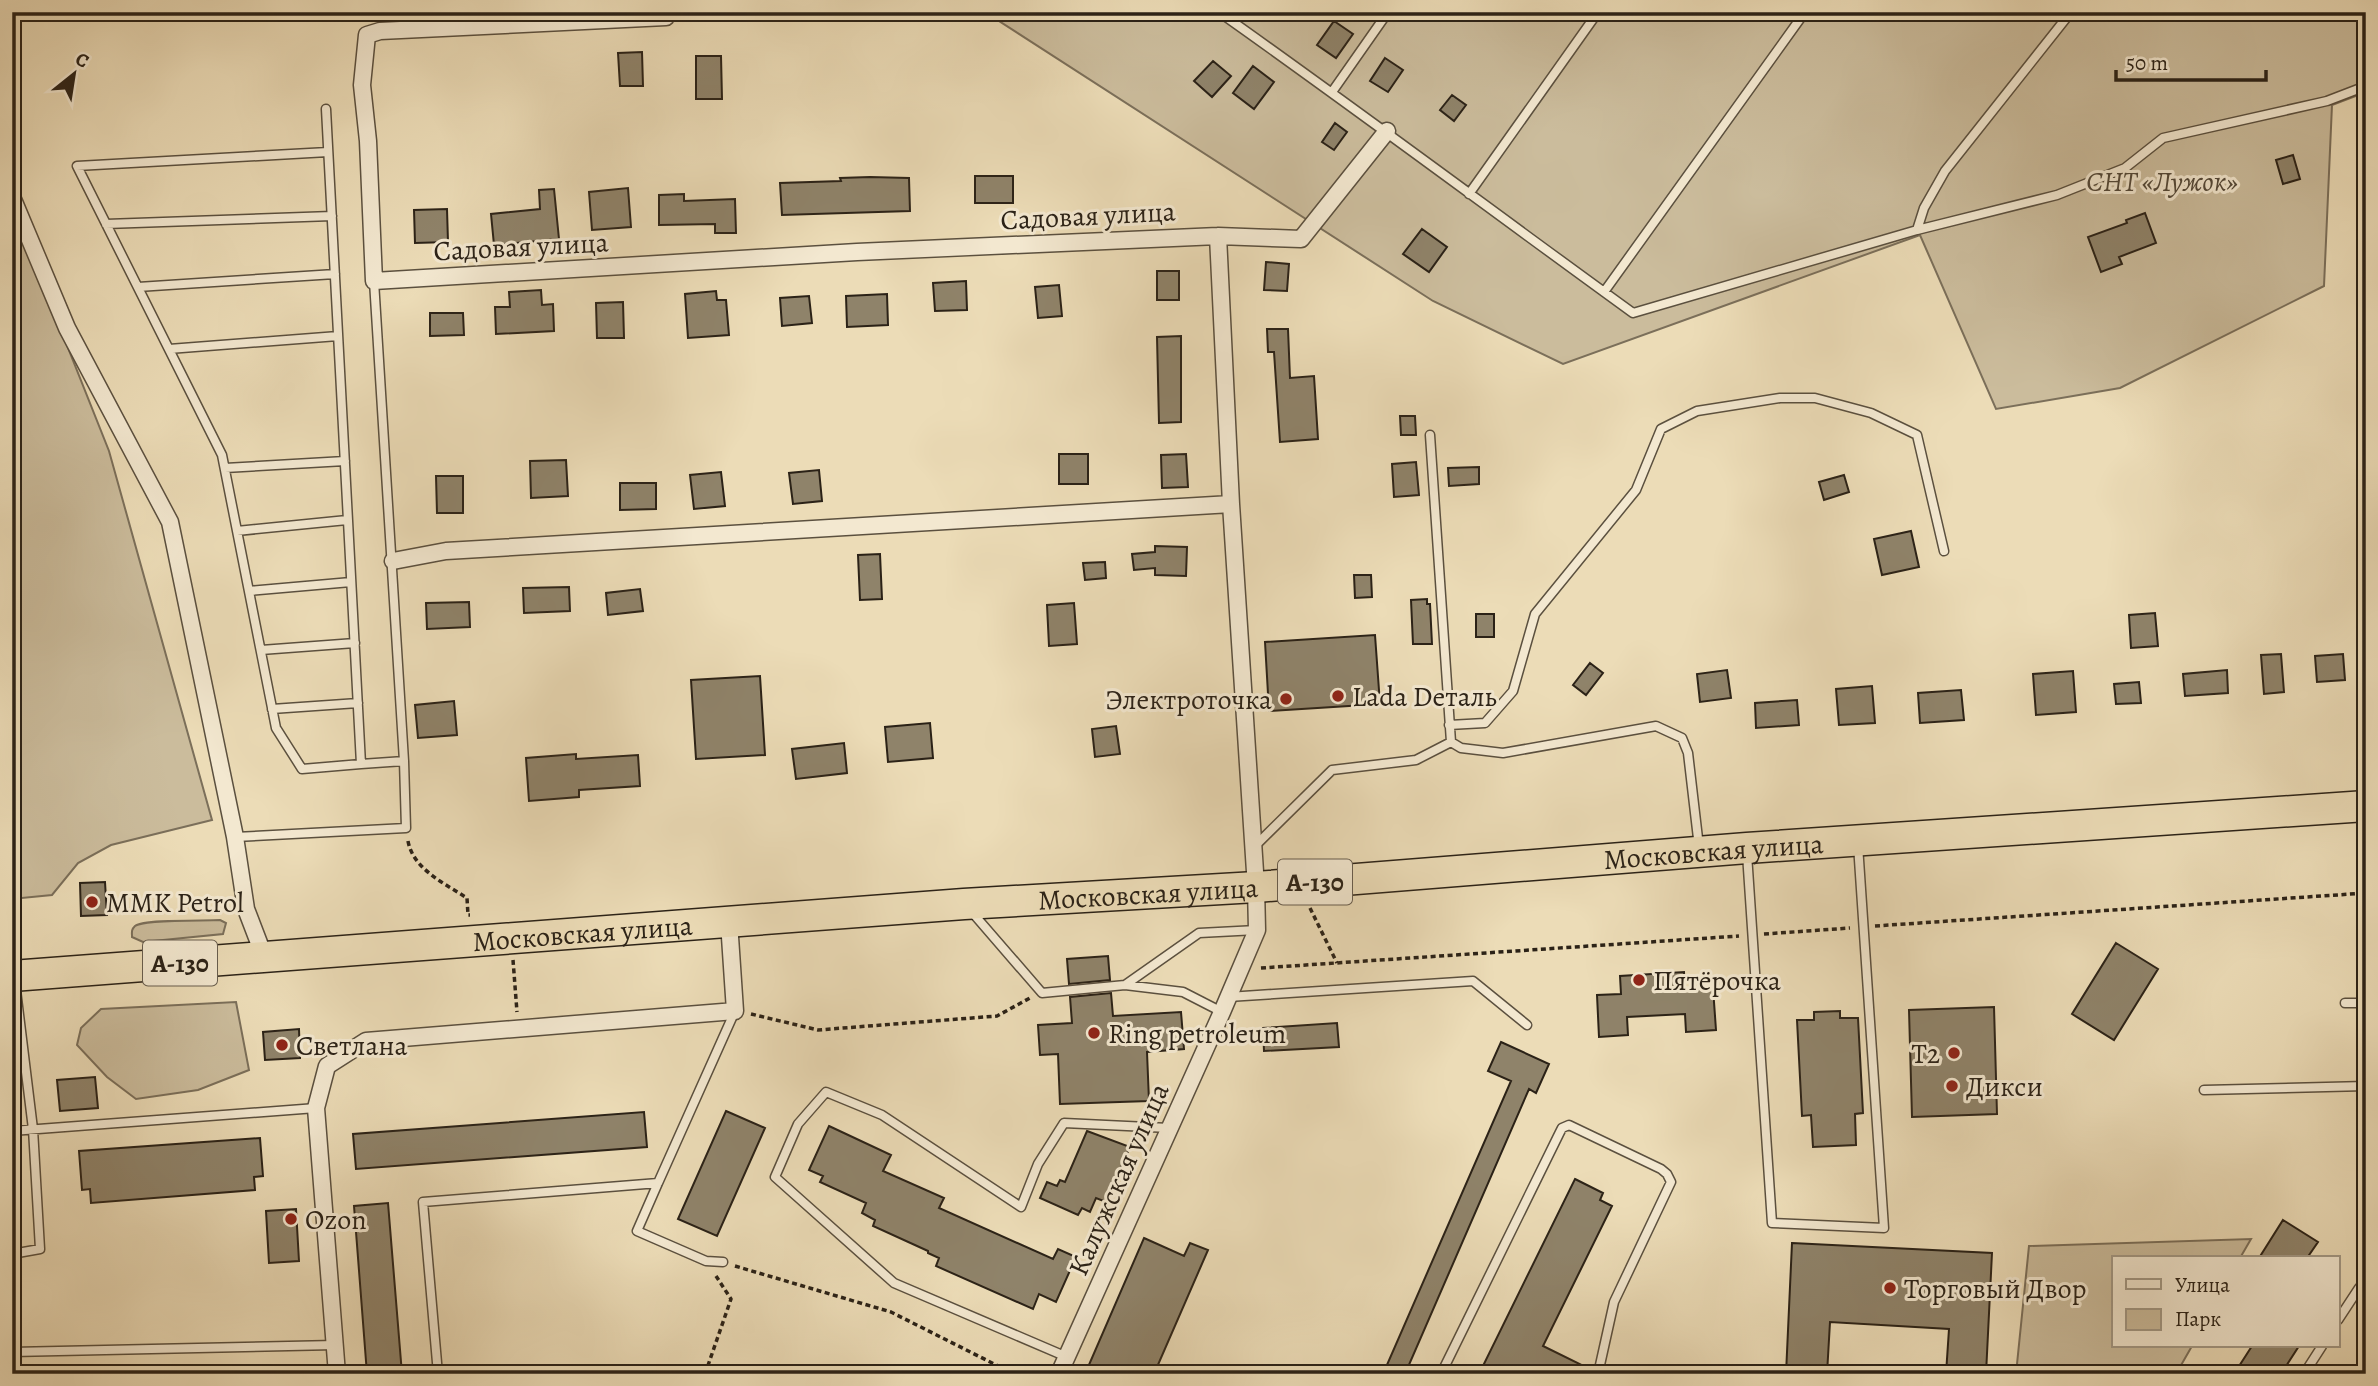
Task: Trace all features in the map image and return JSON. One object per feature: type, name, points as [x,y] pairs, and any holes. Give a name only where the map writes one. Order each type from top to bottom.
[{"type":"highway","name":"Московская улица","points":[[13,976],[964,904],[1256,887],[1747,848],[2366,806]]},
{"type":"street","points":[[374,281],[368,141],[362,85],[367,35],[380,31],[666,15]]},
{"type":"street","name":"Садовая улица","points":[[374,281],[857,252],[1218,236],[1301,239],[1387,131]]},
{"type":"street","points":[[12,197],[67,328],[170,522],[235,837],[246,909],[264,956]]},
{"type":"street","name":"Калужская улица","points":[[1059,1374],[1257,930],[1218,236]]},
{"type":"street","points":[[393,561],[446,551],[1231,504]]},
{"type":"street","points":[[337,1374],[316,1108],[327,1066],[366,1041],[735,1011],[729,922]]},
{"type":"lane","points":[[1219,12],[1387,131],[1633,313],[1917,230],[2057,195],[2125,168],[2162,138],[2327,101],[2366,86]]},
{"type":"lane","points":[[1332,92],[1388,12]]},
{"type":"lane","points":[[1469,194],[1598,12]]},
{"type":"lane","points":[[1604,292],[1805,12]]},
{"type":"lane","points":[[1917,230],[1924,208],[1945,171],[2071,12]]},
{"type":"lane","points":[[326,109],[361,764]]},
{"type":"lane","points":[[328,152],[77,166],[222,455],[276,728],[302,769],[404,761]]},
{"type":"lane","points":[[106,224],[331,216]]},
{"type":"lane","points":[[138,287],[335,274]]},
{"type":"lane","points":[[235,837],[406,828],[393,561],[374,281]]},
{"type":"lane","points":[[169,348],[338,336]]},
{"type":"lane","points":[[1449,725],[1485,723],[1513,691],[1535,614],[1636,491],[1661,429],[1697,411],[1780,398],[1815,398],[1871,413],[1917,435],[1944,551]]},
{"type":"lane","points":[[1430,435],[1451,742]]},
{"type":"lane","points":[[225,468],[345,461]]},
{"type":"lane","points":[[237,531],[347,520]]},
{"type":"lane","points":[[249,591],[351,582]]},
{"type":"lane","points":[[261,650],[355,643]]},
{"type":"lane","points":[[272,709],[358,703]]},
{"type":"lane","points":[[1451,742],[1461,748],[1503,753],[1656,726],[1682,738],[1688,753],[1699,847]]},
{"type":"lane","points":[[1253,848],[1332,770],[1416,760],[1451,742]]},
{"type":"lane","points":[[1747,848],[1772,1223],[1884,1228],[1858,840]]},
{"type":"lane","points":[[964,904],[1042,993],[1125,985],[1183,992],[1225,1005],[1473,981],[1527,1025]]},
{"type":"lane","points":[[1125,985],[1199,933],[1257,930]]},
{"type":"lane","points":[[12,1254],[40,1249],[33,1129],[13,976]]},
{"type":"lane","points":[[2345,1003],[2366,1003]]},
{"type":"lane","points":[[723,1262],[706,1261],[637,1231],[735,1011]]},
{"type":"lane","points":[[2204,1090],[2366,1086]]},
{"type":"lane","points":[[1067,1357],[894,1283],[775,1177],[798,1124],[826,1092],[883,1115],[1021,1207],[1038,1164],[1064,1123],[1170,1128]]},
{"type":"lane","points":[[12,1131],[316,1108]]},
{"type":"lane","points":[[1441,1374],[1562,1128],[1569,1125],[1661,1169],[1668,1174],[1671,1182],[1614,1302],[1598,1374]]},
{"type":"lane","points":[[438,1374],[423,1202],[658,1183]]},
{"type":"lane","points":[[2340,1317],[2359,1288]]},
{"type":"lane","points":[[12,1352],[336,1345]]},
{"type":"lane","points":[[2304,1374],[2321,1348]]},
{"type":"path","points":[[1239,970],[2366,893]]},
{"type":"path","points":[[735,1011],[818,1030],[997,1016],[1042,993]]},
{"type":"path","points":[[705,1374],[731,1298],[706,1261]]},
{"type":"path","points":[[723,1262],[891,1312],[1014,1374]]},
{"type":"green space","name":"СНТ «Лужок»","points":[[985,12],[2366,12],[2366,92],[2332,105],[2324,286],[2120,388],[1996,409],[1920,235],[1563,364],[1433,301]]},
{"type":"green space","points":[[12,207],[109,451],[212,820],[111,845],[78,863],[52,895],[12,899]]},
{"type":"green space","points":[[220,920],[226,923],[223,934],[143,942],[132,937],[135,926],[141,924]]},
{"type":"green space","points":[[236,1002],[249,1070],[198,1090],[136,1099],[107,1077],[77,1045],[81,1028],[101,1009]]},
{"type":"green space","points":[[2251,1239],[2241,1256],[2112,1256],[2112,1348],[2191,1348],[2176,1374],[2016,1374],[2029,1246]]},
{"type":"building","points":[[1334,21],[1353,34],[1336,58],[1317,45]]},
{"type":"building","points":[[642,52],[643,86],[620,86],[618,53]]},
{"type":"building","points":[[696,56],[721,56],[722,99],[696,99]]},
{"type":"building","points":[[1385,58],[1403,70],[1388,92],[1370,81]]},
{"type":"building","points":[[1213,61],[1231,76],[1212,97],[1194,81]]},
{"type":"building","points":[[1253,66],[1274,82],[1254,109],[1233,93]]},
{"type":"building","points":[[1452,95],[1466,105],[1454,121],[1440,110]]},
{"type":"building","points":[[1335,123],[1347,132],[1334,150],[1322,142]]},
{"type":"building","points":[[2293,155],[2300,179],[2283,184],[2276,160]]},
{"type":"building","points":[[975,176],[1013,176],[1013,203],[975,203]]},
{"type":"building","points":[[870,177],[909,178],[910,211],[782,215],[780,183]]},
{"type":"building","points":[[628,188],[631,227],[592,230],[589,192]]},
{"type":"building","points":[[554,189],[559,239],[494,245],[491,214],[540,209],[539,190]]},
{"type":"building","points":[[684,194],[684,201],[735,199],[736,233],[715,233],[715,224],[659,225],[659,195]]},
{"type":"building","points":[[447,209],[448,242],[415,243],[414,210]]},
{"type":"building","points":[[2145,213],[2156,243],[2119,257],[2122,264],[2101,272],[2088,237],[2127,223],[2126,220]]},
{"type":"building","points":[[1422,229],[1447,247],[1429,272],[1403,254]]},
{"type":"building","points":[[1266,262],[1289,264],[1287,291],[1264,290]]},
{"type":"building","points":[[1157,271],[1179,271],[1179,300],[1157,300]]},
{"type":"building","points":[[966,281],[967,310],[935,311],[933,283]]},
{"type":"building","points":[[1059,285],[1062,316],[1038,318],[1035,287]]},
{"type":"building","points":[[541,290],[542,305],[553,304],[554,331],[496,334],[495,307],[510,307],[509,292]]},
{"type":"building","points":[[716,291],[717,300],[726,300],[729,335],[688,338],[685,294]]},
{"type":"building","points":[[887,294],[888,325],[847,327],[846,296]]},
{"type":"building","points":[[809,296],[812,323],[782,326],[780,298]]},
{"type":"building","points":[[623,302],[624,338],[597,338],[596,303]]},
{"type":"building","points":[[430,313],[463,313],[464,335],[430,336]]},
{"type":"building","points":[[1267,329],[1288,329],[1290,378],[1314,376],[1318,439],[1280,442],[1274,352],[1268,352]]},
{"type":"building","points":[[1181,336],[1181,422],[1159,423],[1157,337]]},
{"type":"building","points":[[1400,416],[1415,416],[1416,435],[1401,435]]},
{"type":"building","points":[[1059,454],[1088,454],[1088,484],[1059,484]]},
{"type":"building","points":[[1186,454],[1188,487],[1162,488],[1161,455]]},
{"type":"building","points":[[566,460],[568,496],[531,498],[530,461]]},
{"type":"building","points":[[1416,462],[1419,495],[1394,497],[1392,464]]},
{"type":"building","points":[[1479,467],[1479,484],[1449,486],[1448,468]]},
{"type":"building","points":[[819,470],[822,501],[793,504],[789,473]]},
{"type":"building","points":[[721,472],[725,506],[694,509],[690,475]]},
{"type":"building","points":[[1844,475],[1849,492],[1824,500],[1819,482]]},
{"type":"building","points":[[436,476],[463,476],[463,513],[437,513]]},
{"type":"building","points":[[620,483],[656,483],[656,509],[620,510]]},
{"type":"building","points":[[1911,531],[1919,567],[1882,575],[1874,539]]},
{"type":"building","points":[[1155,546],[1187,547],[1186,576],[1155,575],[1155,568],[1134,570],[1132,554],[1155,552]]},
{"type":"building","points":[[880,554],[882,599],[860,600],[858,555]]},
{"type":"building","points":[[1105,562],[1106,578],[1085,580],[1083,563]]},
{"type":"building","points":[[1354,575],[1371,575],[1372,597],[1355,598]]},
{"type":"building","points":[[569,587],[570,611],[524,613],[523,588]]},
{"type":"building","points":[[640,589],[643,611],[608,615],[606,593]]},
{"type":"building","points":[[1427,599],[1427,604],[1430,604],[1432,644],[1413,644],[1411,600]]},
{"type":"building","points":[[469,602],[470,627],[427,629],[426,603]]},
{"type":"building","points":[[1074,603],[1077,644],[1049,646],[1047,605]]},
{"type":"building","points":[[2155,613],[2158,646],[2131,648],[2129,615]]},
{"type":"building","points":[[1476,614],[1494,614],[1494,637],[1476,637]]},
{"type":"building","points":[[1375,635],[1380,704],[1269,711],[1265,642]]},
{"type":"building","points":[[2281,654],[2284,692],[2264,694],[2261,655]]},
{"type":"building","points":[[2343,654],[2345,680],[2317,682],[2315,656]]},
{"type":"building","points":[[1590,663],[1603,673],[1586,695],[1573,685]]},
{"type":"building","points":[[1727,670],[1731,698],[1700,702],[1697,674]]},
{"type":"building","points":[[2227,670],[2228,693],[2185,696],[2183,674]]},
{"type":"building","points":[[2073,671],[2076,712],[2036,715],[2033,674]]},
{"type":"building","points":[[760,676],[765,755],[696,759],[691,680]]},
{"type":"building","points":[[2139,682],[2141,703],[2116,704],[2114,684]]},
{"type":"building","points":[[1872,686],[1875,723],[1839,725],[1836,689]]},
{"type":"building","points":[[1961,690],[1964,720],[1920,723],[1918,693]]},
{"type":"building","points":[[1797,700],[1799,725],[1756,728],[1755,703]]},
{"type":"building","points":[[454,701],[457,735],[418,738],[415,705]]},
{"type":"building","points":[[930,723],[933,758],[888,762],[885,727]]},
{"type":"building","points":[[1116,726],[1120,754],[1095,757],[1092,729]]},
{"type":"building","points":[[844,743],[847,773],[796,779],[792,749]]},
{"type":"building","points":[[576,754],[576,759],[638,755],[640,786],[579,790],[579,797],[529,801],[526,758]]},
{"type":"building","points":[[105,882],[107,915],[81,916],[80,883]]},
{"type":"building","points":[[2116,943],[2158,969],[2114,1040],[2072,1014]]},
{"type":"building","points":[[1108,956],[1110,980],[1069,984],[1067,959]]},
{"type":"building","points":[[1684,972],[1685,989],[1713,988],[1716,1030],[1686,1032],[1685,1014],[1627,1017],[1628,1035],[1599,1037],[1597,995],[1621,994],[1620,976]]},
{"type":"building","points":[[1111,993],[1113,1016],[1181,1012],[1184,1049],[1147,1052],[1149,1101],[1060,1104],[1058,1054],[1040,1055],[1038,1025],[1072,1023],[1070,997]]},
{"type":"building","points":[[1994,1007],[1997,1114],[1912,1117],[1909,1010]]},
{"type":"building","points":[[1840,1011],[1840,1018],[1858,1018],[1863,1113],[1855,1114],[1856,1145],[1813,1147],[1811,1115],[1802,1116],[1797,1020],[1814,1020],[1814,1012]]},
{"type":"building","points":[[1337,1023],[1339,1047],[1264,1051],[1263,1028]]},
{"type":"building","name":"Светлана","points":[[299,1029],[300,1058],[265,1060],[263,1032]]},
{"type":"building","points":[[1501,1042],[1549,1064],[1536,1093],[1529,1089],[1405,1374],[1383,1374],[1511,1081],[1488,1071]]},
{"type":"building","points":[[95,1077],[98,1108],[60,1111],[57,1080]]},
{"type":"building","points":[[726,1111],[765,1128],[717,1236],[678,1219]]},
{"type":"building","points":[[644,1112],[647,1147],[356,1169],[353,1134]]},
{"type":"building","points":[[829,1126],[891,1155],[883,1171],[944,1198],[939,1208],[1053,1259],[1058,1249],[1076,1257],[1056,1302],[1039,1294],[1033,1309],[936,1266],[939,1258],[928,1251],[873,1226],[875,1220],[862,1213],[866,1203],[820,1182],[823,1176],[809,1170]]},
{"type":"building","points":[[1087,1131],[1130,1147],[1106,1202],[1096,1198],[1090,1212],[1082,1208],[1078,1215],[1040,1198],[1047,1182],[1057,1186],[1060,1180],[1065,1182]]},
{"type":"building","points":[[260,1138],[263,1176],[254,1177],[255,1190],[91,1203],[90,1189],[82,1190],[79,1151]]},
{"type":"building","points":[[1575,1179],[1603,1193],[1600,1200],[1612,1206],[1543,1346],[1592,1370],[1592,1374],[1479,1374]]},
{"type":"building","points":[[388,1203],[402,1374],[367,1374],[354,1206]]},
{"type":"building","points":[[296,1209],[299,1261],[269,1263],[266,1211]]},
{"type":"building","points":[[2283,1220],[2318,1242],[2308,1256],[2260,1256]]},
{"type":"building","points":[[1144,1238],[1184,1256],[1190,1243],[1208,1250],[1154,1374],[1085,1374]]},
{"type":"building","name":"Торговый Двор","points":[[1792,1243],[1992,1253],[1986,1374],[1946,1374],[1949,1329],[1830,1322],[1827,1374],[1786,1374]]},
{"type":"building","points":[[2251,1348],[2298,1348],[2281,1374],[2234,1374]]},
{"type":"place","name":"Lada Dеталь","points":[[1338,696]]},
{"type":"place","name":"Электроточка","points":[[1286,699]]},
{"type":"place","name":"MMK Petrol","points":[[92,902]]},
{"type":"place","name":"Пятёрочка","points":[[1639,980]]},
{"type":"place","name":"Ring petroleum","points":[[1094,1033]]},
{"type":"place","name":"Светлана","points":[[282,1045]]},
{"type":"place","name":"T2","points":[[1954,1053]]},
{"type":"place","name":"Дикси","points":[[1952,1086]]},
{"type":"place","name":"Ozon","points":[[291,1219]]},
{"type":"place","name":"Торговый Двор","points":[[1890,1288]]}]
